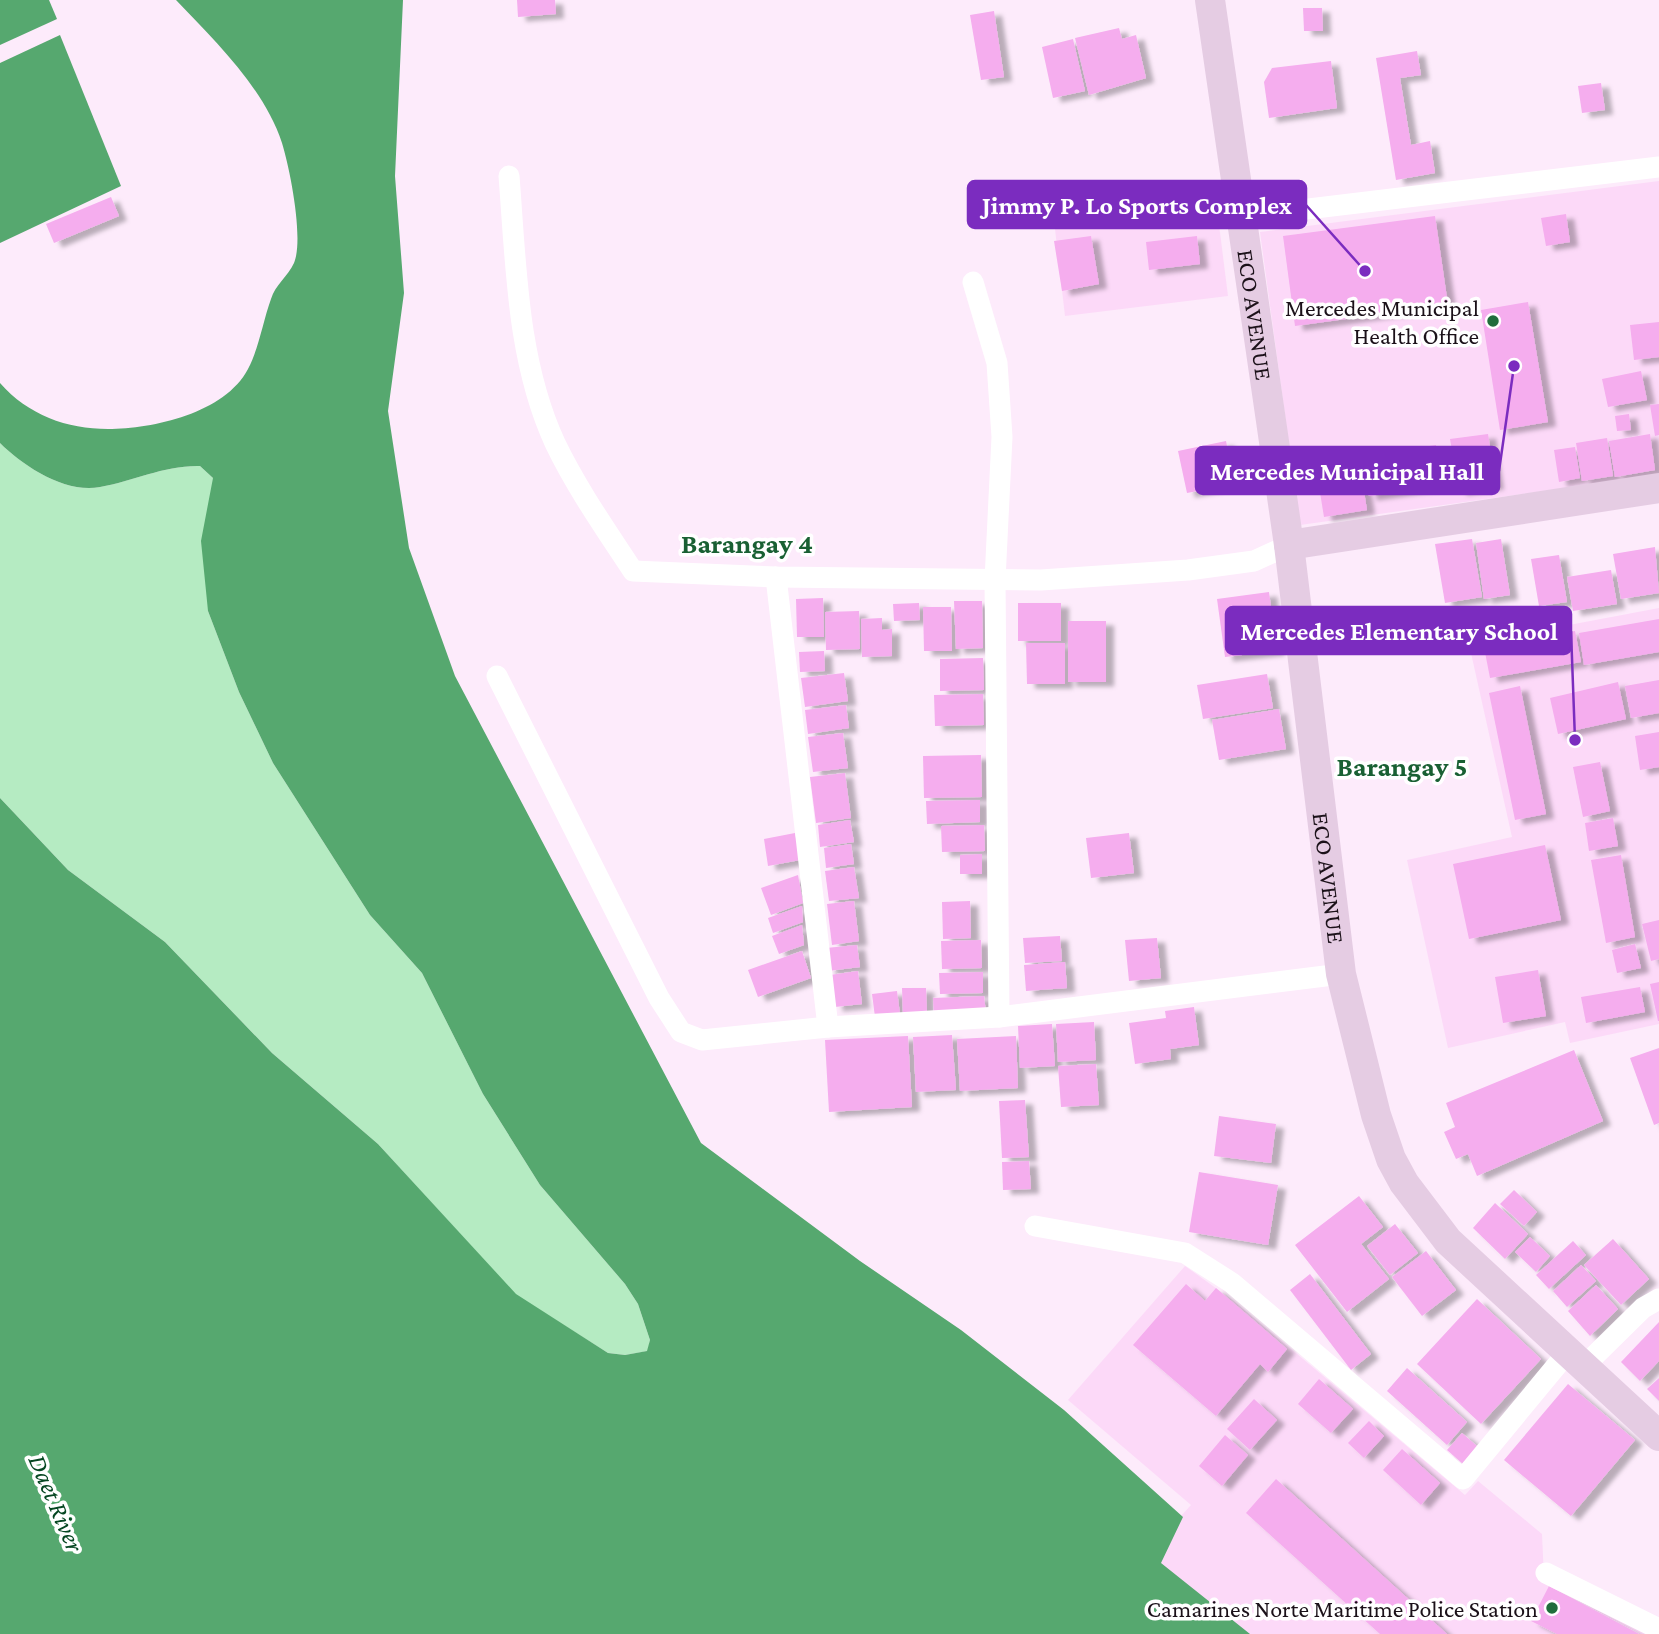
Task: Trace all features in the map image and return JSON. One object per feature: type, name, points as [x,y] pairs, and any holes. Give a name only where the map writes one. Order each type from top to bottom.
[{"type":"main road","name":"ECO AVENUE","points":[[1210,0],[1289,545],[1341,974],[1376,1115],[1391,1159],[1404,1183],[1457,1249],[1659,1436]]},
{"type":"main road","points":[[1289,545],[1659,488]]},
{"type":"street","points":[[1241,217],[1659,166]]},
{"type":"street","points":[[509,176],[520,305],[534,381],[555,443],[633,570],[776,577],[995,580],[1188,570],[1254,561],[1289,545]]},
{"type":"street","points":[[973,282],[997,363],[1002,437],[995,580],[999,1017]]},
{"type":"street","points":[[776,577],[828,1027]]},
{"type":"street","points":[[497,676],[659,998],[681,1032],[702,1040],[828,1027],[999,1017],[1341,974]]},
{"type":"street","points":[[1035,1226],[1185,1253],[1233,1283],[1462,1479],[1575,1360],[1643,1308],[1659,1299]]},
{"type":"street","points":[[1546,1573],[1659,1629]]},
{"type":"shaded area","points":[[1659,181],[1659,475],[1300,525],[1260,232]]},
{"type":"shaded area","points":[[1217,209],[1228,296],[1065,316],[1055,229]]},
{"type":"shaded area","points":[[0,443],[33,469],[73,486],[100,487],[187,466],[200,466],[213,478],[208,611],[239,692],[273,763],[370,915],[422,973],[483,1094],[540,1185],[625,1284],[638,1304],[650,1340],[648,1351],[625,1355],[608,1353],[516,1295],[378,1144],[272,1053],[165,942],[68,870],[0,798]]},
{"type":"shaded area","points":[[1659,608],[1659,1024],[1570,1043],[1565,1022],[1448,1048],[1407,860],[1512,837],[1469,644]]},
{"type":"shaded area","points":[[1185,1266],[1234,1301],[1465,1495],[1478,1481],[1542,1534],[1544,1578],[1650,1634],[1222,1634],[1139,1562],[1191,1505],[1068,1400]]},
{"type":"water","points":[[0,0],[49,0],[57,19],[0,45]]},
{"type":"water","name":"Daet River","points":[[176,0],[403,0],[395,176],[404,293],[388,411],[409,548],[455,676],[701,1143],[860,1261],[961,1330],[1064,1410],[1183,1517],[1161,1563],[1250,1634],[0,1634],[0,798],[68,870],[165,942],[272,1053],[378,1144],[516,1294],[608,1353],[625,1355],[647,1351],[650,1340],[638,1304],[625,1284],[540,1185],[483,1094],[422,973],[370,915],[273,763],[239,692],[208,611],[201,541],[213,478],[200,466],[187,466],[100,487],[73,486],[33,469],[0,443],[0,383],[23,404],[49,418],[78,426],[108,429],[166,422],[186,416],[223,397],[248,369],[273,294],[294,263],[297,252],[295,204],[282,143],[274,123],[237,66]]},
{"type":"water","points":[[60,35],[121,186],[0,243],[0,63]]},
{"type":"building","points":[[517,0],[555,0],[556,14],[518,17]]},
{"type":"building","points":[[1303,8],[1322,8],[1323,31],[1304,31]]},
{"type":"building","points":[[994,11],[1004,77],[981,80],[970,15]]},
{"type":"building","points":[[1119,28],[1122,39],[1136,35],[1146,78],[1089,95],[1075,38]]},
{"type":"building","points":[[1073,39],[1085,91],[1053,98],[1042,47]]},
{"type":"building","points":[[1417,51],[1421,75],[1400,78],[1411,145],[1430,141],[1435,173],[1396,180],[1376,58]]},
{"type":"building","points":[[1331,61],[1337,108],[1269,118],[1264,82],[1272,68]]},
{"type":"building","points":[[1601,83],[1605,110],[1582,113],[1578,86]]},
{"type":"building","points":[[111,197],[119,216],[54,243],[46,224]]},
{"type":"building","points":[[1566,214],[1570,242],[1546,246],[1541,218]]},
{"type":"building","points":[[1435,216],[1448,305],[1295,326],[1283,236]]},
{"type":"building","points":[[1091,236],[1099,284],[1062,291],[1054,241]]},
{"type":"building","points":[[1197,236],[1200,264],[1149,270],[1146,242]]},
{"type":"building","points":[[1528,302],[1548,422],[1500,430],[1481,310]]},
{"type":"building","points":[[1659,322],[1659,357],[1634,360],[1630,325]]},
{"type":"building","points":[[1641,371],[1647,400],[1608,407],[1602,379]]},
{"type":"building","points":[[1659,404],[1659,435],[1655,436],[1650,405]]},
{"type":"building","points":[[1629,414],[1631,430],[1617,431],[1615,416]]},
{"type":"building","points":[[1488,434],[1496,485],[1459,491],[1450,439]]},
{"type":"building","points":[[1650,434],[1655,470],[1615,477],[1609,441]]},
{"type":"building","points":[[1607,438],[1613,476],[1582,481],[1576,443]]},
{"type":"building","points":[[1226,441],[1235,484],[1187,493],[1178,451]]},
{"type":"building","points":[[1436,445],[1442,485],[1369,496],[1362,456]]},
{"type":"building","points":[[1575,447],[1580,478],[1559,482],[1554,450]]},
{"type":"building","points":[[1360,467],[1367,510],[1324,517],[1317,474]]},
{"type":"building","points":[[1472,539],[1482,597],[1445,603],[1435,544]]},
{"type":"building","points":[[1501,539],[1510,595],[1484,599],[1476,543]]},
{"type":"building","points":[[1655,547],[1659,593],[1621,599],[1613,554]]},
{"type":"building","points":[[1559,555],[1567,602],[1539,606],[1531,559]]},
{"type":"building","points":[[1611,570],[1617,604],[1573,611],[1567,577]]},
{"type":"building","points":[[1269,592],[1277,651],[1225,657],[1217,599]]},
{"type":"building","points":[[823,598],[824,637],[797,637],[796,599]]},
{"type":"building","points":[[954,601],[982,601],[983,648],[956,649]]},
{"type":"building","points":[[919,603],[920,620],[894,621],[893,604]]},
{"type":"building","points":[[1018,603],[1061,603],[1061,641],[1018,641]]},
{"type":"building","points":[[923,607],[951,607],[952,651],[924,651]]},
{"type":"building","points":[[859,611],[860,649],[826,650],[825,612]]},
{"type":"building","points":[[882,618],[882,630],[892,629],[892,656],[862,657],[861,619]]},
{"type":"building","points":[[1659,619],[1659,652],[1584,665],[1579,633]]},
{"type":"building","points":[[1068,621],[1106,621],[1106,682],[1068,682]]},
{"type":"building","points":[[1575,631],[1581,662],[1490,678],[1484,647]]},
{"type":"building","points":[[1026,643],[1065,643],[1065,684],[1027,684]]},
{"type":"building","points":[[824,651],[825,671],[800,672],[799,652]]},
{"type":"building","points":[[983,658],[984,690],[940,691],[940,659]]},
{"type":"building","points":[[844,673],[848,701],[805,707],[801,678]]},
{"type":"building","points":[[1267,674],[1273,708],[1203,719],[1197,685]]},
{"type":"building","points":[[1659,680],[1659,713],[1631,718],[1625,686]]},
{"type":"building","points":[[1618,682],[1626,719],[1558,734],[1550,698]]},
{"type":"building","points":[[1520,686],[1546,814],[1515,820],[1489,693]]},
{"type":"building","points":[[983,694],[984,725],[935,726],[934,695]]},
{"type":"building","points":[[846,705],[849,728],[808,734],[805,710]]},
{"type":"building","points":[[1279,709],[1286,749],[1219,760],[1212,720]]},
{"type":"building","points":[[1659,732],[1659,767],[1640,770],[1635,736]]},
{"type":"building","points":[[843,733],[848,768],[813,772],[808,737]]},
{"type":"building","points":[[981,755],[982,797],[924,798],[923,756]]},
{"type":"building","points":[[1600,762],[1610,811],[1583,817],[1573,767]]},
{"type":"building","points":[[845,773],[851,818],[816,823],[810,777]]},
{"type":"building","points":[[980,800],[980,822],[927,824],[926,801]]},
{"type":"building","points":[[1613,818],[1618,846],[1589,851],[1585,823]]},
{"type":"building","points":[[850,820],[854,842],[820,847],[818,825]]},
{"type":"building","points":[[984,825],[985,851],[942,852],[941,826]]},
{"type":"building","points":[[795,833],[800,860],[768,866],[764,839]]},
{"type":"building","points":[[1129,833],[1134,873],[1091,878],[1086,838]]},
{"type":"building","points":[[851,844],[854,864],[826,868],[824,848]]},
{"type":"building","points":[[1545,845],[1561,920],[1469,939],[1453,864]]},
{"type":"building","points":[[982,854],[982,874],[960,874],[960,855]]},
{"type":"building","points":[[1621,855],[1635,937],[1606,943],[1591,860]]},
{"type":"building","points":[[854,867],[859,898],[829,901],[825,871]]},
{"type":"building","points":[[798,875],[803,903],[771,915],[761,888]]},
{"type":"building","points":[[854,901],[859,941],[832,945],[827,904]]},
{"type":"building","points":[[970,901],[971,938],[943,939],[942,902]]},
{"type":"building","points":[[802,906],[803,922],[773,933],[768,918]]},
{"type":"building","points":[[1659,920],[1659,959],[1651,961],[1642,924]]},
{"type":"building","points":[[802,925],[804,945],[779,954],[772,936]]},
{"type":"building","points":[[1060,936],[1062,961],[1025,963],[1023,938]]},
{"type":"building","points":[[1157,938],[1161,978],[1129,981],[1125,940]]},
{"type":"building","points":[[981,940],[982,968],[942,969],[941,941]]},
{"type":"building","points":[[1635,944],[1641,968],[1617,973],[1612,950]]},
{"type":"building","points":[[857,945],[860,967],[828,971],[826,948]]},
{"type":"building","points":[[802,951],[811,978],[758,997],[748,970]]},
{"type":"building","points":[[1065,962],[1067,988],[1026,991],[1024,965]]},
{"type":"building","points":[[1538,970],[1546,1016],[1503,1023],[1495,977]]},
{"type":"building","points":[[858,971],[862,1004],[835,1007],[830,975]]},
{"type":"building","points":[[983,972],[983,993],[940,994],[939,973]]},
{"type":"building","points":[[1659,982],[1659,1021],[1658,1021],[1650,984]]},
{"type":"building","points":[[1640,987],[1645,1012],[1586,1023],[1581,997]]},
{"type":"building","points":[[902,988],[926,988],[927,1013],[903,1014]]},
{"type":"building","points":[[897,991],[900,1014],[875,1017],[872,994]]},
{"type":"building","points":[[984,996],[986,1013],[934,1016],[933,998]]},
{"type":"building","points":[[1194,1007],[1199,1045],[1170,1049],[1171,1059],[1135,1064],[1129,1023],[1166,1018],[1165,1011]]},
{"type":"building","points":[[1094,1022],[1096,1060],[1058,1062],[1056,1024]]},
{"type":"building","points":[[1052,1024],[1055,1066],[1020,1068],[1018,1026]]},
{"type":"building","points":[[952,1035],[956,1090],[916,1092],[913,1037]]},
{"type":"building","points":[[908,1036],[912,1107],[829,1112],[825,1040]]},
{"type":"building","points":[[1016,1036],[1018,1088],[960,1091],[957,1039]]},
{"type":"building","points":[[1659,1048],[1659,1123],[1654,1125],[1630,1058]]},
{"type":"building","points":[[1574,1050],[1603,1121],[1477,1176],[1468,1154],[1456,1159],[1444,1132],[1455,1127],[1446,1103]]},
{"type":"building","points":[[1096,1064],[1099,1105],[1061,1107],[1058,1066]]},
{"type":"building","points":[[1025,1100],[1029,1157],[1002,1158],[999,1101]]},
{"type":"building","points":[[1219,1116],[1276,1124],[1271,1163],[1214,1156]]},
{"type":"building","points":[[1029,1161],[1031,1189],[1003,1190],[1002,1162]]},
{"type":"building","points":[[1199,1172],[1278,1185],[1268,1245],[1189,1232]]},
{"type":"building","points":[[1514,1190],[1537,1212],[1524,1226],[1500,1204]]},
{"type":"building","points":[[1359,1196],[1383,1227],[1361,1244],[1389,1279],[1347,1312],[1295,1245]]},
{"type":"building","points":[[1495,1203],[1528,1234],[1505,1259],[1473,1228]]},
{"type":"building","points":[[1395,1224],[1418,1253],[1390,1275],[1367,1246]]},
{"type":"building","points":[[1530,1237],[1550,1256],[1536,1272],[1515,1252]]},
{"type":"building","points":[[1613,1239],[1649,1279],[1621,1305],[1584,1265]]},
{"type":"building","points":[[1573,1241],[1586,1255],[1549,1289],[1536,1275]]},
{"type":"building","points":[[1426,1251],[1456,1290],[1422,1316],[1392,1277]]},
{"type":"building","points":[[1581,1265],[1596,1281],[1567,1307],[1553,1291]]},
{"type":"building","points":[[1310,1274],[1371,1354],[1351,1370],[1290,1290]]},
{"type":"building","points":[[1186,1284],[1205,1301],[1216,1288],[1287,1349],[1268,1372],[1260,1364],[1216,1416],[1133,1345]]},
{"type":"building","points":[[1596,1285],[1618,1309],[1590,1336],[1568,1311]]},
{"type":"building","points":[[1477,1299],[1541,1359],[1481,1424],[1417,1364]]},
{"type":"building","points":[[1659,1322],[1659,1361],[1640,1381],[1621,1362]]},
{"type":"building","points":[[1407,1368],[1467,1422],[1447,1445],[1387,1391]]},
{"type":"building","points":[[1659,1378],[1659,1401],[1647,1389]]},
{"type":"building","points":[[1319,1379],[1353,1409],[1331,1433],[1298,1404]]},
{"type":"building","points":[[1568,1384],[1635,1440],[1571,1516],[1504,1460]]},
{"type":"building","points":[[1254,1399],[1277,1420],[1250,1450],[1227,1429]]},
{"type":"building","points":[[1369,1421],[1384,1436],[1364,1458],[1348,1443]]},
{"type":"building","points":[[1462,1433],[1478,1447],[1463,1464],[1447,1450]]},
{"type":"building","points":[[1225,1435],[1248,1455],[1222,1486],[1199,1466]]},
{"type":"building","points":[[1402,1449],[1440,1483],[1421,1505],[1383,1470]]},
{"type":"building","points":[[1276,1479],[1447,1634],[1380,1634],[1246,1513]]},
{"type":"building","points":[[1549,1586],[1639,1634],[1557,1634],[1531,1621]]},
{"type":"place","name":"Jimmy P. Lo Sports Complex","points":[[1365,271]]},
{"type":"place","name":"Mercedes Municipal Health Office","points":[[1493,321]]},
{"type":"place","name":"Mercedes Municipal Hall","points":[[1514,366]]},
{"type":"place","name":"Mercedes Elementary School","points":[[1575,740]]},
{"type":"place","name":"Camarines Norte Maritime Police Station","points":[[1552,1608]]},
{"type":"district","name":"Barangay 4","points":[[747,543]]},
{"type":"district","name":"Barangay 5","points":[[1402,766]]}]
